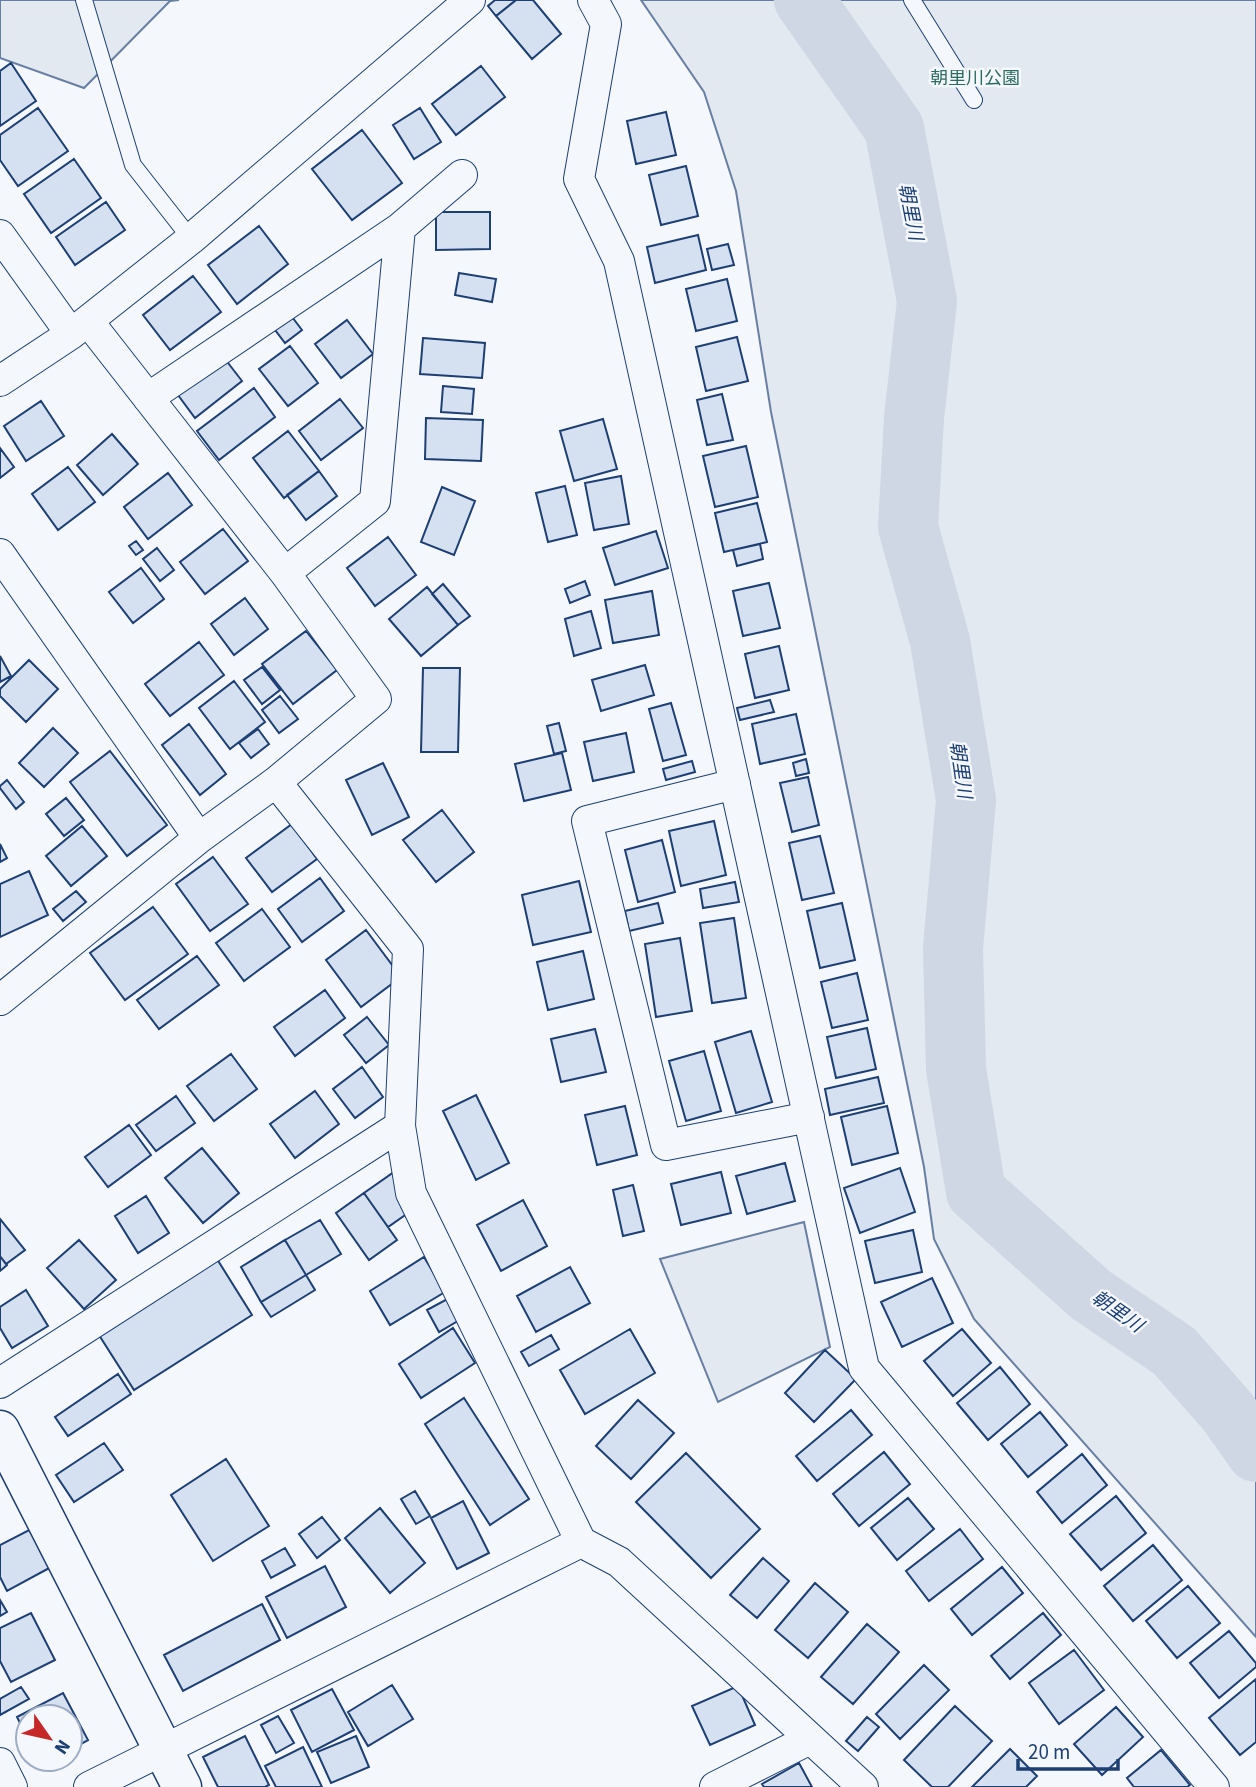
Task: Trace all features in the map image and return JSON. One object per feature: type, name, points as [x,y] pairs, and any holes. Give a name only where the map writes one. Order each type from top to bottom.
[{"type":"street","points":[[0,381],[80,328],[191,239],[470,0]]},
{"type":"street","points":[[593,0],[606,24],[579,178],[619,261],[864,1368],[1214,1787]]},
{"type":"street","points":[[148,398],[400,228],[463,175]]},
{"type":"street","points":[[285,573],[374,501],[400,228]]},
{"type":"street","points":[[0,235],[80,328],[148,398],[285,573],[376,699],[276,782],[199,838],[0,1000]]},
{"type":"street","points":[[0,554],[199,838]]},
{"type":"street","points":[[276,782],[408,949],[400,1126],[411,1193],[581,1542],[619,1562],[863,1787]]},
{"type":"street","points":[[735,784],[586,821],[666,1145],[809,1117]]},
{"type":"street","points":[[0,1383],[400,1126]]},
{"type":"street","points":[[0,1430],[183,1787]]},
{"type":"street","points":[[89,1787],[581,1542]]},
{"type":"street","points":[[715,1787],[810,1739]]},
{"type":"street","points":[[0,1763],[12,1787]]},
{"type":"lane","points":[[84,0],[133,165],[191,239]]},
{"type":"lane","points":[[912,0],[974,100]]},
{"type":"green space","points":[[0,0],[179,0],[170,1],[84,88],[0,58]]},
{"type":"green space","name":"朝里川公園","points":[[641,0],[1256,0],[1256,1637],[974,1319],[934,1239],[924,1167],[771,412],[736,191],[704,92]]},
{"type":"green space","points":[[804,1222],[830,1347],[718,1402],[660,1259]]},
{"type":"building","points":[[495,0],[515,1],[496,16],[488,6]]},
{"type":"building","points":[[516,0],[533,0],[561,34],[532,59],[496,16]]},
{"type":"building","points":[[11,63],[36,101],[0,126],[0,71]]},
{"type":"building","points":[[481,66],[505,97],[456,135],[432,104]]},
{"type":"building","points":[[38,108],[68,151],[18,186],[0,160],[0,135]]},
{"type":"building","points":[[420,108],[441,142],[414,159],[393,125]]},
{"type":"building","points":[[666,112],[676,155],[636,164],[627,121]]},
{"type":"building","points":[[362,130],[402,183],[352,220],[312,169]]},
{"type":"building","points":[[74,159],[101,198],[51,233],[24,194]]},
{"type":"building","points":[[686,166],[698,216],[661,225],[649,175]]},
{"type":"building","points":[[106,202],[125,230],[75,265],[56,237]]},
{"type":"building","points":[[436,212],[490,212],[490,249],[436,250]]},
{"type":"building","points":[[259,226],[288,264],[237,304],[208,265]]},
{"type":"building","points":[[698,235],[706,270],[655,283],[647,247]]},
{"type":"building","points":[[728,244],[734,265],[712,270],[707,249]]},
{"type":"building","points":[[459,273],[496,279],[492,302],[455,295]]},
{"type":"building","points":[[193,276],[221,312],[170,350],[143,315]]},
{"type":"building","points":[[727,279],[737,321],[696,331],[686,289]]},
{"type":"building","points":[[286,309],[302,330],[285,343],[269,322]]},
{"type":"building","points":[[347,320],[373,354],[341,378],[315,344]]},
{"type":"building","points":[[737,337],[748,381],[706,391],[696,347]]},
{"type":"building","points":[[423,338],[485,343],[482,378],[420,374]]},
{"type":"building","points":[[290,346],[318,383],[288,406],[259,369]]},
{"type":"building","points":[[225,359],[242,381],[195,418],[178,395]]},
{"type":"building","points":[[443,386],[474,389],[472,414],[441,412]]},
{"type":"building","points":[[254,388],[275,417],[219,460],[197,431]]},
{"type":"building","points":[[722,394],[733,440],[707,445],[697,400]]},
{"type":"building","points":[[340,399],[363,428],[321,460],[299,431]]},
{"type":"building","points":[[41,401],[64,436],[26,461],[4,426]]},
{"type":"building","points":[[426,418],[483,420],[481,461],[425,459]]},
{"type":"building","points":[[603,419],[617,469],[574,481],[560,431]]},
{"type":"building","points":[[288,431],[319,471],[284,498],[253,458]]},
{"type":"building","points":[[112,434],[138,464],[103,495],[77,465]]},
{"type":"building","points":[[746,446],[758,497],[715,507],[703,456]]},
{"type":"building","points":[[0,448],[14,467],[0,478]]},
{"type":"building","points":[[68,467],[95,502],[58,530],[32,494]]},
{"type":"building","points":[[319,471],[337,496],[306,520],[287,495]]},
{"type":"building","points":[[168,473],[192,505],[148,539],[124,507]]},
{"type":"building","points":[[621,476],[629,524],[594,530],[585,483]]},
{"type":"building","points":[[565,486],[577,535],[548,542],[536,493]]},
{"type":"building","points":[[442,487],[475,501],[454,555],[421,542]]},
{"type":"building","points":[[757,503],[767,542],[724,552],[715,513]]},
{"type":"building","points":[[223,529],[248,561],[205,594],[180,562]]},
{"type":"building","points":[[656,531],[668,568],[615,585],[603,548]]},
{"type":"building","points":[[388,537],[416,575],[375,606],[347,568]]},
{"type":"building","points":[[136,541],[143,550],[136,555],[129,546]]},
{"type":"building","points":[[760,544],[763,559],[737,566],[733,550]]},
{"type":"building","points":[[157,548],[174,570],[160,581],[143,559]]},
{"type":"building","points":[[141,568],[164,599],[133,623],[109,592]]},
{"type":"building","points":[[585,581],[590,595],[570,603],[565,589]]},
{"type":"building","points":[[769,583],[780,628],[743,636],[733,591]]},
{"type":"building","points":[[443,584],[470,616],[458,625],[432,594]]},
{"type":"building","points":[[427,587],[458,625],[421,656],[389,619]]},
{"type":"building","points":[[652,591],[659,635],[613,643],[605,600]]},
{"type":"building","points":[[245,598],[268,629],[234,655],[211,624]]},
{"type":"building","points":[[591,611],[601,648],[574,656],[565,619]]},
{"type":"building","points":[[306,631],[337,670],[293,704],[262,664]]},
{"type":"building","points":[[199,642],[224,675],[170,716],[145,684]]},
{"type":"building","points":[[779,646],[789,690],[755,698],[745,654]]},
{"type":"building","points":[[0,656],[11,676],[0,682]]},
{"type":"building","points":[[29,660],[58,689],[26,722],[0,696],[0,689]]},
{"type":"building","points":[[645,665],[654,695],[601,711],[592,680]]},
{"type":"building","points":[[262,667],[280,690],[262,704],[244,680]]},
{"type":"building","points":[[423,668],[460,668],[458,752],[421,752]]},
{"type":"building","points":[[234,681],[265,722],[230,749],[199,708]]},
{"type":"building","points":[[280,696],[298,719],[279,733],[262,710]]},
{"type":"building","points":[[770,700],[774,712],[740,720],[737,708]]},
{"type":"building","points":[[671,703],[686,755],[663,761],[649,709]]},
{"type":"building","points":[[796,714],[805,754],[760,764],[752,724]]},
{"type":"building","points":[[559,723],[566,751],[554,754],[547,726]]},
{"type":"building","points":[[189,724],[226,774],[200,795],[162,745]]},
{"type":"building","points":[[53,728],[78,753],[44,787],[19,763]]},
{"type":"building","points":[[258,729],[269,744],[251,758],[239,743]]},
{"type":"building","points":[[626,733],[634,772],[593,781],[584,742]]},
{"type":"building","points":[[110,751],[167,825],[127,856],[70,782]]},
{"type":"building","points":[[562,753],[571,790],[524,801],[515,764]]},
{"type":"building","points":[[806,759],[809,773],[796,776],[793,763]]},
{"type":"building","points":[[692,761],[695,772],[666,780],[663,769]]},
{"type":"building","points":[[383,763],[409,817],[372,835],[346,780]]},
{"type":"building","points":[[808,777],[819,825],[792,832],[780,783]]},
{"type":"building","points":[[7,780],[24,802],[16,809],[0,788]]},
{"type":"building","points":[[66,798],[84,820],[64,836],[46,814]]},
{"type":"building","points":[[442,810],[474,852],[436,882],[403,840]]},
{"type":"building","points":[[714,821],[726,875],[681,886],[669,831]]},
{"type":"building","points":[[292,824],[317,859],[272,892],[246,858]]},
{"type":"building","points":[[82,826],[107,856],[71,886],[46,856]]},
{"type":"building","points":[[820,836],[834,893],[802,900],[789,843]]},
{"type":"building","points":[[662,840],[675,892],[638,902],[625,850]]},
{"type":"building","points":[[0,844],[7,858],[0,862]]},
{"type":"building","points":[[213,857],[248,904],[210,931],[176,884]]},
{"type":"building","points":[[29,871],[48,915],[0,937],[0,884]]},
{"type":"building","points":[[320,878],[344,911],[302,942],[278,909]]},
{"type":"building","points":[[579,881],[591,932],[533,945],[522,895]]},
{"type":"building","points":[[735,882],[739,902],[703,908],[700,889]]},
{"type":"building","points":[[76,891],[86,902],[63,921],[53,909]]},
{"type":"building","points":[[658,903],[663,923],[629,931],[625,911]]},
{"type":"building","points":[[842,903],[855,960],[820,968],[807,911]]},
{"type":"building","points":[[153,907],[188,954],[125,1000],[90,953]]},
{"type":"building","points":[[262,909],[290,947],[244,981],[216,943]]},
{"type":"building","points":[[734,918],[746,998],[712,1003],[700,923]]},
{"type":"building","points":[[366,930],[401,977],[361,1007],[326,960]]},
{"type":"building","points":[[680,938],[692,1011],[656,1017],[645,944]]},
{"type":"building","points":[[583,951],[594,999],[548,1010],[537,962]]},
{"type":"building","points":[[197,956],[219,985],[159,1029],[137,1000]]},
{"type":"building","points":[[857,973],[868,1020],[832,1028],[821,982]]},
{"type":"building","points":[[325,990],[345,1018],[295,1056],[274,1027]]},
{"type":"building","points":[[367,1017],[389,1045],[366,1063],[344,1035]]},
{"type":"building","points":[[867,1028],[876,1069],[836,1078],[827,1037]]},
{"type":"building","points":[[595,1029],[606,1072],[561,1082],[551,1039]]},
{"type":"building","points":[[751,1031],[772,1102],[736,1113],[715,1042]]},
{"type":"building","points":[[704,1051],[721,1111],[686,1121],[669,1061]]},
{"type":"building","points":[[231,1054],[257,1089],[214,1121],[187,1086]]},
{"type":"building","points":[[362,1067],[383,1097],[355,1118],[333,1089]]},
{"type":"building","points":[[878,1077],[884,1103],[830,1115],[825,1089]]},
{"type":"building","points":[[315,1091],[339,1124],[295,1158],[270,1124]]},
{"type":"building","points":[[476,1095],[509,1163],[476,1180],[443,1111]]},
{"type":"building","points":[[176,1096],[195,1123],[156,1151],[136,1125]]},
{"type":"building","points":[[625,1106],[637,1155],[597,1165],[585,1115]]},
{"type":"building","points":[[887,1106],[898,1153],[852,1165],[841,1117]]},
{"type":"building","points":[[129,1125],[151,1155],[108,1187],[85,1157]]},
{"type":"building","points":[[202,1148],[239,1193],[203,1223],[165,1178]]},
{"type":"building","points":[[785,1163],[795,1201],[747,1214],[736,1176]]},
{"type":"building","points":[[900,1168],[915,1212],[860,1233],[844,1188]]},
{"type":"building","points":[[394,1172],[418,1206],[388,1227],[364,1193]]},
{"type":"building","points":[[721,1172],[731,1213],[681,1225],[671,1184]]},
{"type":"building","points":[[633,1185],[644,1231],[623,1236],[613,1190]]},
{"type":"building","points":[[364,1193],[397,1240],[369,1260],[336,1213]]},
{"type":"building","points":[[146,1196],[169,1233],[138,1253],[115,1216]]},
{"type":"building","points":[[523,1200],[547,1246],[501,1271],[477,1225]]},
{"type":"building","points":[[0,1219],[25,1250],[6,1264],[0,1256]]},
{"type":"building","points":[[320,1220],[341,1254],[306,1275],[285,1240]]},
{"type":"building","points":[[913,1230],[922,1272],[875,1283],[865,1241]]},
{"type":"building","points":[[79,1240],[116,1280],[84,1309],[47,1268]]},
{"type":"building","points":[[285,1240],[306,1275],[261,1302],[241,1267]]},
{"type":"building","points":[[0,1256],[7,1265],[0,1271]]},
{"type":"building","points":[[424,1257],[445,1292],[390,1325],[370,1291]]},
{"type":"building","points":[[217,1259],[252,1315],[134,1390],[99,1335]]},
{"type":"building","points":[[570,1267],[590,1303],[536,1332],[517,1296]]},
{"type":"building","points":[[306,1275],[315,1290],[271,1317],[261,1302]]},
{"type":"building","points":[[932,1278],[953,1323],[902,1347],[881,1302]]},
{"type":"building","points":[[26,1290],[48,1326],[12,1348],[0,1328],[0,1307]]},
{"type":"building","points":[[451,1297],[463,1318],[439,1332],[427,1310]]},
{"type":"building","points":[[453,1328],[475,1363],[421,1398],[399,1364]]},
{"type":"building","points":[[630,1329],[655,1373],[585,1414],[560,1370]]},
{"type":"building","points":[[962,1329],[991,1363],[953,1396],[924,1361]]},
{"type":"building","points":[[551,1335],[559,1349],[529,1366],[521,1352]]},
{"type":"building","points":[[825,1350],[856,1379],[814,1422],[785,1393]]},
{"type":"building","points":[[1000,1367],[1030,1404],[988,1440],[957,1403]]},
{"type":"building","points":[[118,1374],[131,1394],[68,1436],[55,1417]]},
{"type":"building","points":[[464,1398],[529,1499],[490,1525],[425,1424]]},
{"type":"building","points":[[638,1400],[674,1433],[631,1479],[596,1446]]},
{"type":"building","points":[[851,1410],[872,1435],[817,1481],[796,1456]]},
{"type":"building","points":[[1040,1412],[1067,1445],[1028,1477],[1001,1444]]},
{"type":"building","points":[[104,1443],[123,1470],[74,1502],[56,1475]]},
{"type":"building","points":[[884,1452],[910,1484],[859,1526],[833,1494]]},
{"type":"building","points":[[686,1453],[760,1529],[711,1578],[636,1502]]},
{"type":"building","points":[[1082,1454],[1107,1485],[1062,1523],[1037,1492]]},
{"type":"building","points":[[226,1459],[269,1526],[213,1561],[171,1495]]},
{"type":"building","points":[[415,1491],[430,1516],[416,1524],[401,1499]]},
{"type":"building","points":[[1116,1496],[1146,1533],[1101,1570],[1070,1534]]},
{"type":"building","points":[[908,1498],[934,1529],[897,1560],[871,1528]]},
{"type":"building","points":[[463,1501],[489,1553],[457,1569],[431,1518]]},
{"type":"building","points":[[380,1508],[425,1563],[390,1593],[345,1538]]},
{"type":"building","points":[[322,1517],[340,1540],[317,1558],[299,1534]]},
{"type":"building","points":[[33,1528],[53,1566],[7,1591],[0,1577],[0,1545]]},
{"type":"building","points":[[960,1529],[983,1559],[929,1601],[906,1571]]},
{"type":"building","points":[[1153,1545],[1182,1580],[1133,1621],[1104,1586]]},
{"type":"building","points":[[285,1548],[295,1565],[271,1578],[262,1561]]},
{"type":"building","points":[[763,1558],[789,1581],[757,1618],[730,1595]]},
{"type":"building","points":[[325,1566],[346,1607],[287,1638],[266,1597]]},
{"type":"building","points":[[1002,1567],[1023,1593],[972,1635],[951,1609]]},
{"type":"building","points":[[815,1583],[848,1612],[808,1658],[775,1630]]},
{"type":"building","points":[[1188,1586],[1220,1623],[1177,1658],[1146,1621]]},
{"type":"building","points":[[0,1600],[7,1612],[0,1616]]},
{"type":"building","points":[[262,1604],[280,1640],[183,1691],[164,1655]]},
{"type":"building","points":[[31,1613],[55,1660],[11,1682],[0,1661],[0,1628]]},
{"type":"building","points":[[1043,1613],[1061,1635],[1010,1679],[991,1656]]},
{"type":"building","points":[[867,1624],[899,1652],[853,1704],[821,1677]]},
{"type":"building","points":[[1229,1631],[1256,1663],[1256,1667],[1219,1698],[1190,1663]]},
{"type":"building","points":[[1074,1650],[1104,1690],[1059,1724],[1029,1683]]},
{"type":"building","points":[[924,1665],[949,1690],[900,1739],[876,1714]]},
{"type":"building","points":[[1256,1679],[1256,1742],[1240,1755],[1209,1718]]},
{"type":"building","points":[[392,1685],[413,1719],[368,1746],[348,1712]]},
{"type":"building","points":[[738,1686],[755,1725],[710,1745],[692,1706]]},
{"type":"building","points":[[21,1687],[29,1699],[14,1703],[14,1707],[0,1715],[0,1699]]},
{"type":"building","points":[[332,1689],[354,1730],[312,1752],[291,1710]]},
{"type":"building","points":[[63,1693],[68,1703],[44,1703]]},
{"type":"building","points":[[955,1706],[992,1741],[948,1787],[932,1787],[904,1760]]},
{"type":"building","points":[[1116,1707],[1143,1737],[1102,1775],[1074,1744]]},
{"type":"building","points":[[278,1716],[294,1743],[276,1753],[261,1725]]},
{"type":"building","points":[[867,1717],[879,1727],[858,1751],[846,1741]]},
{"type":"building","points":[[245,1736],[269,1785],[218,1787],[203,1757]]},
{"type":"building","points":[[356,1736],[369,1767],[331,1783],[317,1752]]},
{"type":"building","points":[[303,1747],[322,1787],[276,1787],[265,1766]]},
{"type":"building","points":[[1010,1749],[1037,1776],[1026,1787],[972,1787]]},
{"type":"building","points":[[1161,1750],[1190,1785],[1134,1787],[1127,1778]]},
{"type":"building","points":[[799,1763],[812,1787],[764,1787],[762,1784]]},
{"type":"waterway","name":"朝里川","points":[[804,0],[894,128],[927,301],[914,418],[908,527],[940,641],[966,800],[953,948],[956,1069],[976,1192],[1091,1295],[1174,1351],[1227,1411],[1256,1452]]}]
